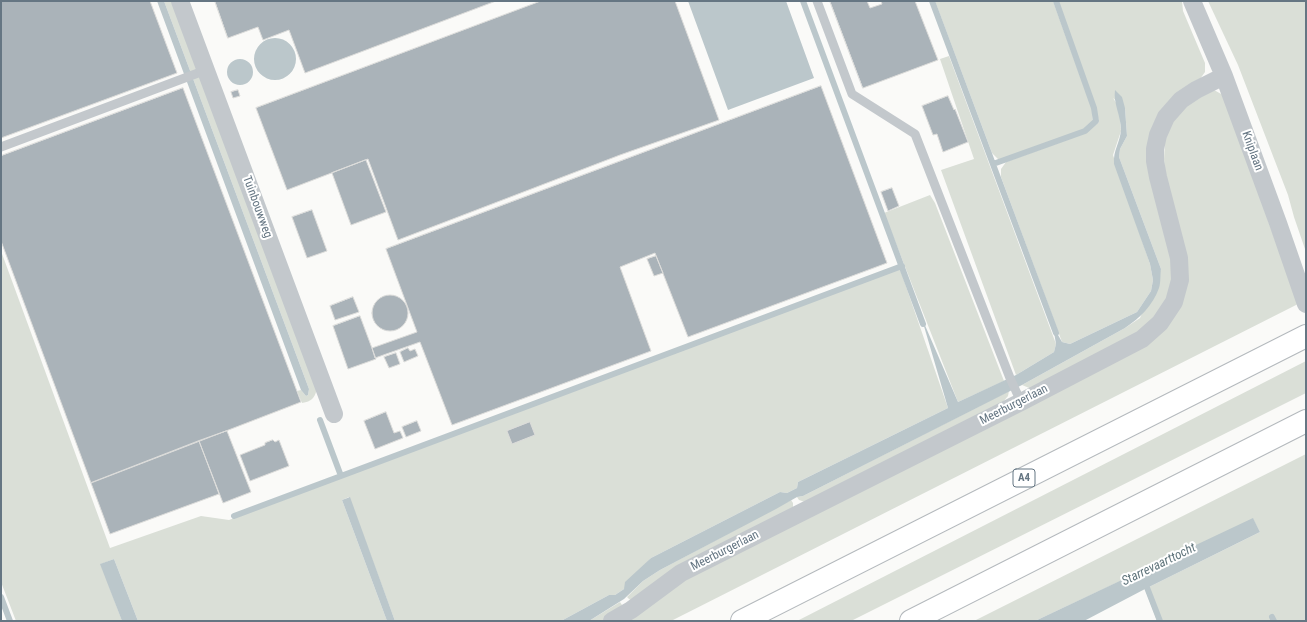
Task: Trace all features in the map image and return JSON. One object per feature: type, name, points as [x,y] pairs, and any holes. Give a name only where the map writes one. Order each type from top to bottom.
[{"type":"highway","name":"A4","points":[[742,621],[1306,336]]},
{"type":"highway","points":[[911,621],[1306,421]]},
{"type":"street","name":"Tuinbouwweg","points":[[180,1],[200,72],[334,414]]},
{"type":"street","name":"Kniplaan","points":[[1192,1],[1224,76],[1306,304]]},
{"type":"street","name":"Meerburgerlaan","points":[[612,621],[631,610],[681,573],[1018,395],[1142,339],[1160,323],[1174,302],[1180,280],[1179,258],[1155,161],[1155,149],[1158,135],[1166,117],[1181,100],[1196,90],[1224,76]]},
{"type":"lane","points":[[817,1],[852,94],[915,134],[1010,378],[1018,395]]},
{"type":"lane","points":[[1,147],[200,72]]},
{"type":"shaded area","points":[[164,1],[174,1],[317,389],[314,397],[308,401],[302,403],[297,391],[301,390],[306,396],[308,395],[309,389]]},
{"type":"shaded area","points":[[935,1],[1053,1],[1092,109],[1093,121],[1084,129],[999,160],[992,153]]},
{"type":"shaded area","points":[[1058,1],[1182,1],[1183,11],[1205,63],[1205,72],[1157,126],[1176,267],[1164,309],[1131,339],[1034,390],[1022,385],[1125,328],[1140,318],[1161,269],[1119,157],[1120,149],[1127,136],[1125,108],[1113,98],[1117,104],[1121,131],[1113,155],[1150,264],[1153,280],[1151,291],[1137,312],[1070,344],[1062,342],[1001,177],[1001,169],[1006,162],[1086,133],[1099,122],[1096,109]]},
{"type":"shaded area","points":[[1208,1],[1306,1],[1306,252],[1288,195],[1238,65]]},
{"type":"shaded area","points":[[949,56],[1056,344],[1054,352],[1016,375],[941,170],[974,159],[940,59]]},
{"type":"shaded area","points":[[1214,90],[1223,95],[1298,304],[671,621],[621,621],[683,578],[1057,391],[1177,310],[1165,178],[1165,141],[1171,122],[1192,100]]},
{"type":"shaded area","points":[[930,195],[935,203],[1004,381],[958,402],[884,213]]},
{"type":"shaded area","points":[[1,251],[110,548],[201,516],[229,520],[900,269],[948,408],[798,482],[797,488],[787,493],[780,492],[651,558],[624,589],[615,595],[609,595],[561,621],[395,621],[349,497],[342,500],[387,621],[138,621],[114,559],[101,564],[122,621],[16,621],[1,582]]},
{"type":"shaded area","points":[[1306,361],[1306,393],[851,621],[797,621]]},
{"type":"shaded area","points":[[1009,391],[1008,396],[998,408],[805,502],[799,500],[797,497],[803,496]]},
{"type":"shaded area","points":[[1306,454],[1306,621],[1157,621],[1145,589],[1260,532],[1253,519],[1035,621],[974,621]]},
{"type":"shaded area","points":[[791,500],[793,503],[793,511],[633,601],[627,597],[643,581],[660,570]]},
{"type":"shaded area","points":[[620,602],[622,605],[603,621],[589,621]]},
{"type":"water","points":[[157,1],[164,1],[309,389],[308,395],[306,396],[301,390]]},
{"type":"water","points":[[688,1],[786,1],[814,78],[728,110]]},
{"type":"water","points":[[275,38],[290,44],[296,59],[290,74],[275,80],[260,74],[254,59],[260,44]]},
{"type":"water","points":[[240,59],[249,63],[253,72],[249,81],[240,85],[231,81],[227,72],[231,63]]},
{"type":"water","points":[[1115,90],[1122,97],[1125,108],[1127,136],[1120,149],[1119,157],[1161,269],[1160,286],[1150,305],[1136,320],[1125,328],[1022,385],[803,496],[797,497],[660,570],[643,581],[624,599],[589,621],[561,621],[609,595],[615,595],[624,589],[625,582],[651,558],[780,492],[787,493],[797,488],[798,482],[948,408],[921,316],[958,402],[1016,375],[1054,352],[1056,344],[1053,326],[1062,342],[1070,344],[1137,312],[1151,291],[1153,280],[1150,264],[1114,164],[1121,130],[1115,100]]},
{"type":"water","points":[[350,497],[395,621],[387,621],[342,500]]},
{"type":"water","name":"Starrevaarttocht","points":[[1253,518],[1260,532],[1084,621],[1035,621]]},
{"type":"water","points":[[114,559],[138,621],[122,621],[100,564]]},
{"type":"building","points":[[1,1],[150,1],[177,73],[1,138]]},
{"type":"building","points":[[215,1],[496,1],[305,73],[289,30],[263,40],[258,27],[228,38]]},
{"type":"building","points":[[541,1],[675,1],[719,120],[620,155],[398,240],[368,159],[287,190],[256,108]]},
{"type":"building","points":[[830,1],[867,1],[870,8],[882,4],[881,1],[915,1],[938,60],[863,88]]},
{"type":"building","points":[[821,86],[887,263],[688,337],[655,253],[620,267],[651,351],[452,425],[420,342],[375,358],[372,348],[417,332],[386,249]]},
{"type":"building","points":[[183,88],[301,402],[91,483],[1,241],[1,156]]},
{"type":"building","points":[[238,90],[240,96],[233,98],[231,92]]},
{"type":"building","points":[[948,96],[954,110],[955,109],[968,142],[943,152],[937,134],[933,135],[922,106]]},
{"type":"building","points":[[366,160],[386,212],[351,225],[332,173]]},
{"type":"building","points":[[892,188],[899,206],[888,211],[881,192]]},
{"type":"building","points":[[312,210],[327,251],[307,258],[292,217]]},
{"type":"building","points":[[656,256],[663,273],[654,276],[647,259]]},
{"type":"building","points":[[390,295],[400,298],[405,303],[408,313],[405,323],[400,328],[390,331],[380,328],[375,323],[372,313],[375,303],[380,298]]},
{"type":"building","points":[[353,297],[359,312],[335,320],[330,306]]},
{"type":"building","points":[[360,316],[376,359],[348,369],[333,326]]},
{"type":"building","points":[[408,348],[410,351],[415,349],[418,356],[404,362],[400,352]]},
{"type":"building","points":[[396,353],[400,364],[389,368],[384,357]]},
{"type":"building","points":[[386,412],[394,433],[400,431],[403,438],[375,449],[364,421]]},
{"type":"building","points":[[417,421],[421,431],[406,437],[402,427]]},
{"type":"building","points":[[530,422],[535,435],[512,444],[507,431]]},
{"type":"building","points":[[227,431],[251,492],[223,503],[199,441]]},
{"type":"building","points":[[273,440],[275,442],[279,440],[289,466],[250,481],[240,455],[265,445],[265,443]]},
{"type":"building","points":[[199,441],[219,494],[110,534],[91,483]]},
{"type":"waterway","points":[[803,1],[923,324]]},
{"type":"waterway","points":[[932,1],[1056,333]]},
{"type":"waterway","points":[[993,164],[1085,131],[1096,121],[1094,108],[1056,1]]},
{"type":"waterway","points":[[320,420],[341,476],[902,266]]},
{"type":"waterway","points":[[234,516],[341,476]]},
{"type":"waterway","name":"Starrevaarttocht","points":[[1146,585],[1160,621]]},
{"type":"waterway","points":[[1,597],[10,621]]},
{"type":"waterway","points":[[1272,617],[1274,621]]}]
